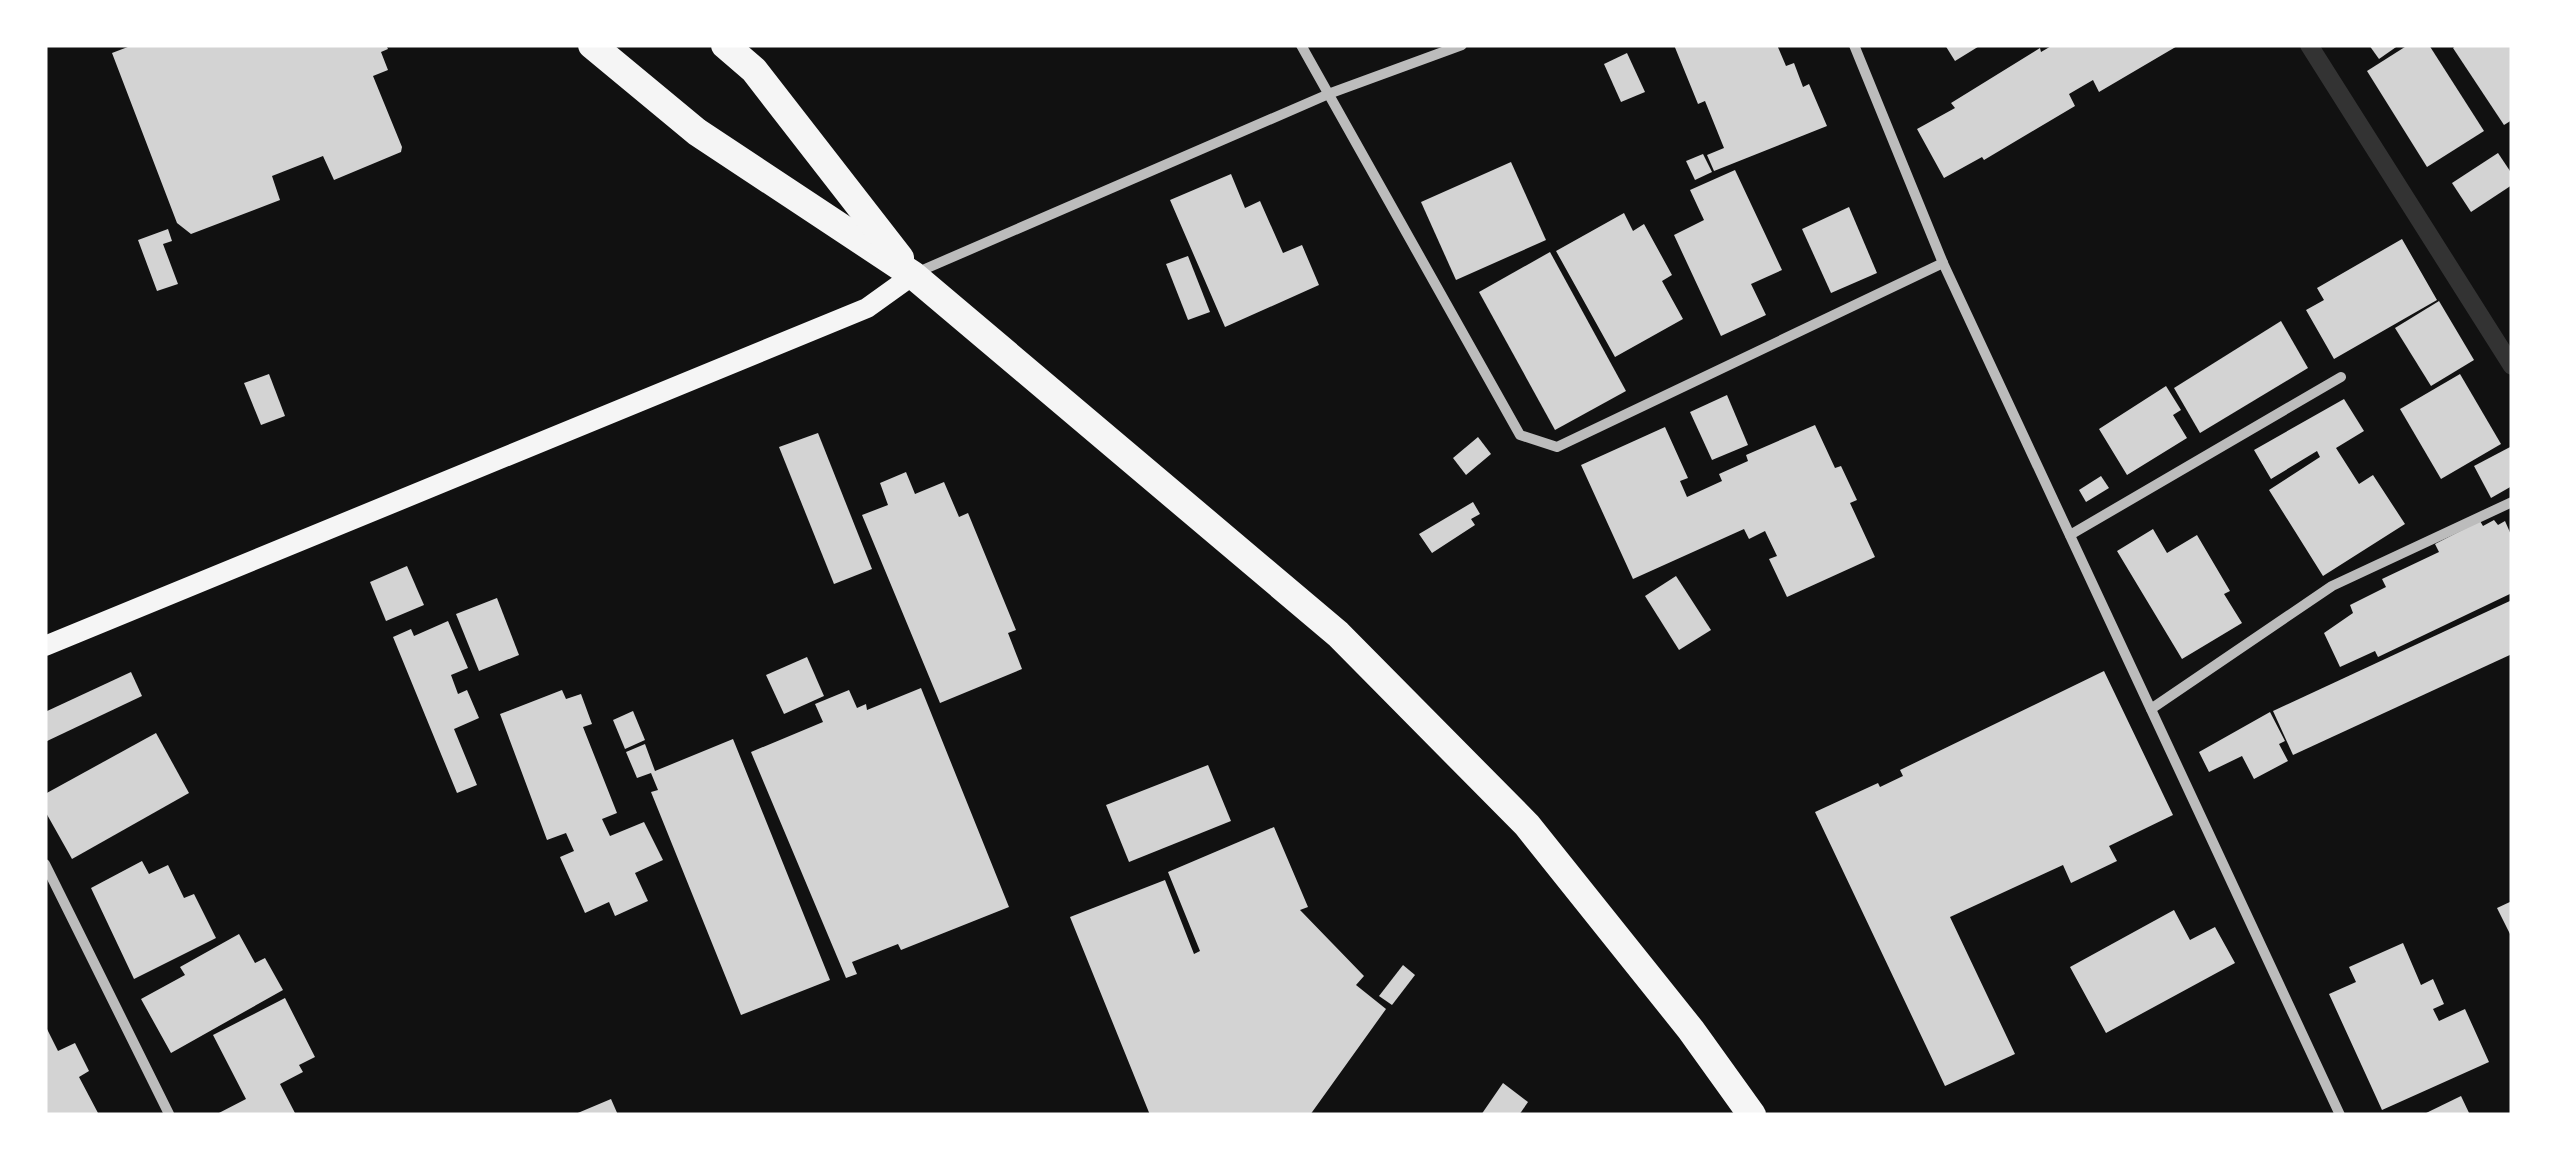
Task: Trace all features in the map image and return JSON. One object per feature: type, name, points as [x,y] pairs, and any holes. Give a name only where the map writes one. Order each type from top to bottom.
[{"type":"highway","points":[[592,45],[697,132],[913,275],[1338,634],[1527,825],[1691,1030],[1752,1115]]},
{"type":"highway","points":[[725,45],[754,70],[913,275]]},
{"type":"main road","points":[[45,646],[867,308],[913,275]]},
{"type":"street","points":[[1301,45],[1520,435],[1557,447],[1943,263]]},
{"type":"street","points":[[913,275],[1331,93],[1462,45]]},
{"type":"street","points":[[1854,45],[1943,263],[2340,1115]]},
{"type":"street","points":[[2070,535],[2340,377]]},
{"type":"street","points":[[2151,710],[2332,586],[2512,502]]},
{"type":"street","points":[[45,864],[169,1114]]},
{"type":"building","points":[[133,45],[386,45],[388,49],[381,52],[388,70],[373,76],[401,152],[334,180],[323,156],[272,176],[280,200],[191,234],[177,223],[112,53]]},
{"type":"building","points":[[1674,45],[1777,45],[1786,66],[1794,63],[1803,87],[1809,84],[1827,126],[1714,171],[1707,155],[1724,148],[1705,101],[1698,104]]},
{"type":"building","points":[[1945,45],[1981,45],[1955,61]]},
{"type":"building","points":[[2053,45],[2179,45],[2099,92],[2093,80],[2069,94],[2075,106],[1984,160],[1982,157],[1944,178],[1917,129],[1955,108],[1951,103],[2040,48],[2041,52]]},
{"type":"building","points":[[2369,45],[2399,45],[2379,59]]},
{"type":"building","points":[[2408,45],[2429,45],[2484,131],[2427,167],[2367,71]]},
{"type":"building","points":[[2512,45],[2512,120],[2504,125],[2453,48]]},
{"type":"building","points":[[1627,53],[1645,92],[1621,102],[1604,64]]},
{"type":"building","points":[[2498,153],[2512,174],[2512,185],[2471,212],[2452,183]]},
{"type":"building","points":[[1703,154],[1712,172],[1695,180],[1686,161]]},
{"type":"building","points":[[1511,162],[1546,240],[1456,280],[1421,202]]},
{"type":"building","points":[[1735,170],[1782,270],[1751,284],[1766,315],[1721,336],[1674,235],[1704,220],[1690,190]]},
{"type":"building","points":[[1231,174],[1245,208],[1260,201],[1283,253],[1302,245],[1319,285],[1225,327],[1170,200]]},
{"type":"building","points":[[1849,207],[1877,273],[1831,293],[1802,229]]},
{"type":"building","points":[[1624,213],[1633,231],[1644,224],[1672,275],[1662,281],[1683,319],[1615,357],[1556,251]]},
{"type":"building","points":[[168,229],[172,241],[163,244],[178,284],[157,291],[138,240]]},
{"type":"building","points":[[2402,239],[2437,300],[2334,359],[2306,310],[2324,300],[2317,288]]},
{"type":"building","points":[[1550,252],[1626,391],[1555,430],[1479,292]]},
{"type":"building","points":[[1188,256],[1210,312],[1188,320],[1166,264]]},
{"type":"building","points":[[2439,301],[2474,360],[2431,386],[2395,328]]},
{"type":"building","points":[[2281,321],[2308,368],[2200,433],[2174,388]]},
{"type":"building","points":[[269,374],[285,416],[261,425],[244,383]]},
{"type":"building","points":[[2460,374],[2501,444],[2441,479],[2400,409]]},
{"type":"building","points":[[2166,386],[2181,410],[2173,415],[2187,438],[2127,475],[2099,429]]},
{"type":"building","points":[[1727,395],[1748,445],[1712,460],[1690,412]]},
{"type":"building","points":[[2344,399],[2364,431],[2336,448],[2359,484],[2373,475],[2405,524],[2323,576],[2269,490],[2320,457],[2317,451],[2271,479],[2254,450]]},
{"type":"building","points":[[1815,425],[1835,468],[1841,466],[1857,500],[1850,503],[1875,557],[1787,597],[1769,559],[1777,556],[1765,531],[1749,539],[1744,529],[1633,579],[1581,465],[1665,427],[1688,478],[1680,481],[1687,497],[1722,481],[1719,474],[1748,461],[1746,455]]},
{"type":"building","points":[[818,433],[872,569],[834,584],[779,447]]},
{"type":"building","points":[[1478,437],[1491,454],[1466,475],[1453,458]]},
{"type":"building","points":[[2512,446],[2512,486],[2491,498],[2474,466]]},
{"type":"building","points":[[906,472],[915,494],[944,482],[959,517],[968,513],[1016,630],[1008,633],[1022,669],[940,703],[862,515],[888,505],[880,483]]},
{"type":"building","points":[[2101,476],[2109,488],[2086,502],[2079,490]]},
{"type":"building","points":[[1473,502],[1480,514],[1471,519],[1475,525],[1432,553],[1419,534]]},
{"type":"building","points":[[2494,520],[2498,525],[2505,521],[2512,537],[2512,593],[2378,657],[2375,651],[2340,667],[2324,633],[2353,613],[2350,605],[2386,587],[2382,579],[2439,552],[2435,544],[2480,521],[2483,526]]},
{"type":"building","points":[[2153,529],[2167,553],[2197,535],[2230,591],[2224,594],[2242,623],[2182,659],[2117,551]]},
{"type":"building","points":[[407,566],[424,605],[386,621],[370,582]]},
{"type":"building","points":[[1676,576],[1711,630],[1679,650],[1645,596]]},
{"type":"building","points":[[497,598],[519,655],[479,671],[456,614]]},
{"type":"building","points":[[2512,600],[2512,654],[2293,755],[2273,711]]},
{"type":"building","points":[[448,621],[468,668],[451,675],[458,694],[467,690],[479,718],[454,729],[477,785],[457,793],[393,637],[411,629],[414,636]]},
{"type":"building","points":[[807,657],[824,696],[784,714],[766,675]]},
{"type":"building","points":[[2104,671],[2173,815],[2109,846],[2117,861],[2071,883],[2063,865],[1950,917],[2015,1054],[1945,1086],[1815,812],[1903,776],[1900,770]]},
{"type":"building","points":[[131,672],[142,696],[45,742],[45,712]]},
{"type":"building","points":[[921,688],[1009,907],[901,950],[898,944],[852,962],[857,974],[846,978],[751,752],[823,722],[815,704],[849,690],[857,708],[866,704],[867,710]]},
{"type":"building","points":[[562,690],[566,699],[581,694],[592,724],[583,727],[617,813],[602,819],[610,836],[644,822],[663,860],[635,873],[648,901],[615,916],[609,902],[585,913],[560,857],[574,851],[566,833],[547,840],[500,714]]},
{"type":"building","points":[[633,711],[645,740],[625,749],[613,720]]},
{"type":"building","points":[[2270,712],[2285,741],[2279,744],[2288,761],[2254,779],[2242,756],[2209,772],[2199,752]]},
{"type":"building","points":[[156,733],[189,793],[72,859],[45,811],[45,794]]},
{"type":"building","points":[[733,739],[830,980],[741,1015],[651,792],[658,790],[651,773],[637,778],[626,752],[645,744],[655,771]]},
{"type":"building","points":[[1208,765],[1231,821],[1129,862],[1106,805]]},
{"type":"building","points":[[1274,827],[1308,907],[1300,910],[1364,976],[1356,985],[1386,1009],[1310,1115],[1150,1115],[1070,917],[1165,880],[1194,954],[1200,951],[1168,872]]},
{"type":"building","points":[[142,861],[149,874],[168,865],[184,898],[194,894],[216,938],[134,979],[91,888]]},
{"type":"building","points":[[2512,901],[2512,938],[2497,908]]},
{"type":"building","points":[[2174,910],[2190,940],[2215,927],[2235,963],[2106,1033],[2070,967]]},
{"type":"building","points":[[239,934],[255,963],[265,958],[283,990],[171,1053],[141,999],[185,975],[180,967]]},
{"type":"building","points":[[2403,943],[2421,985],[2433,979],[2444,1004],[2433,1009],[2439,1021],[2465,1009],[2489,1062],[2382,1110],[2329,994],[2356,982],[2349,967]]},
{"type":"building","points":[[1403,965],[1415,975],[1392,1005],[1379,996]]},
{"type":"building","points":[[285,998],[315,1057],[299,1065],[303,1072],[280,1084],[296,1115],[215,1115],[246,1099],[213,1035]]},
{"type":"building","points":[[45,1025],[58,1051],[75,1043],[89,1071],[79,1077],[98,1113],[45,1115]]},
{"type":"building","points":[[1503,1083],[1528,1102],[1519,1115],[1481,1115]]},
{"type":"building","points":[[2461,1096],[2470,1115],[2422,1115]]},
{"type":"building","points":[[611,1099],[618,1115],[573,1115]]},
{"type":"waterway","points":[[2309,45],[2512,366]]}]
